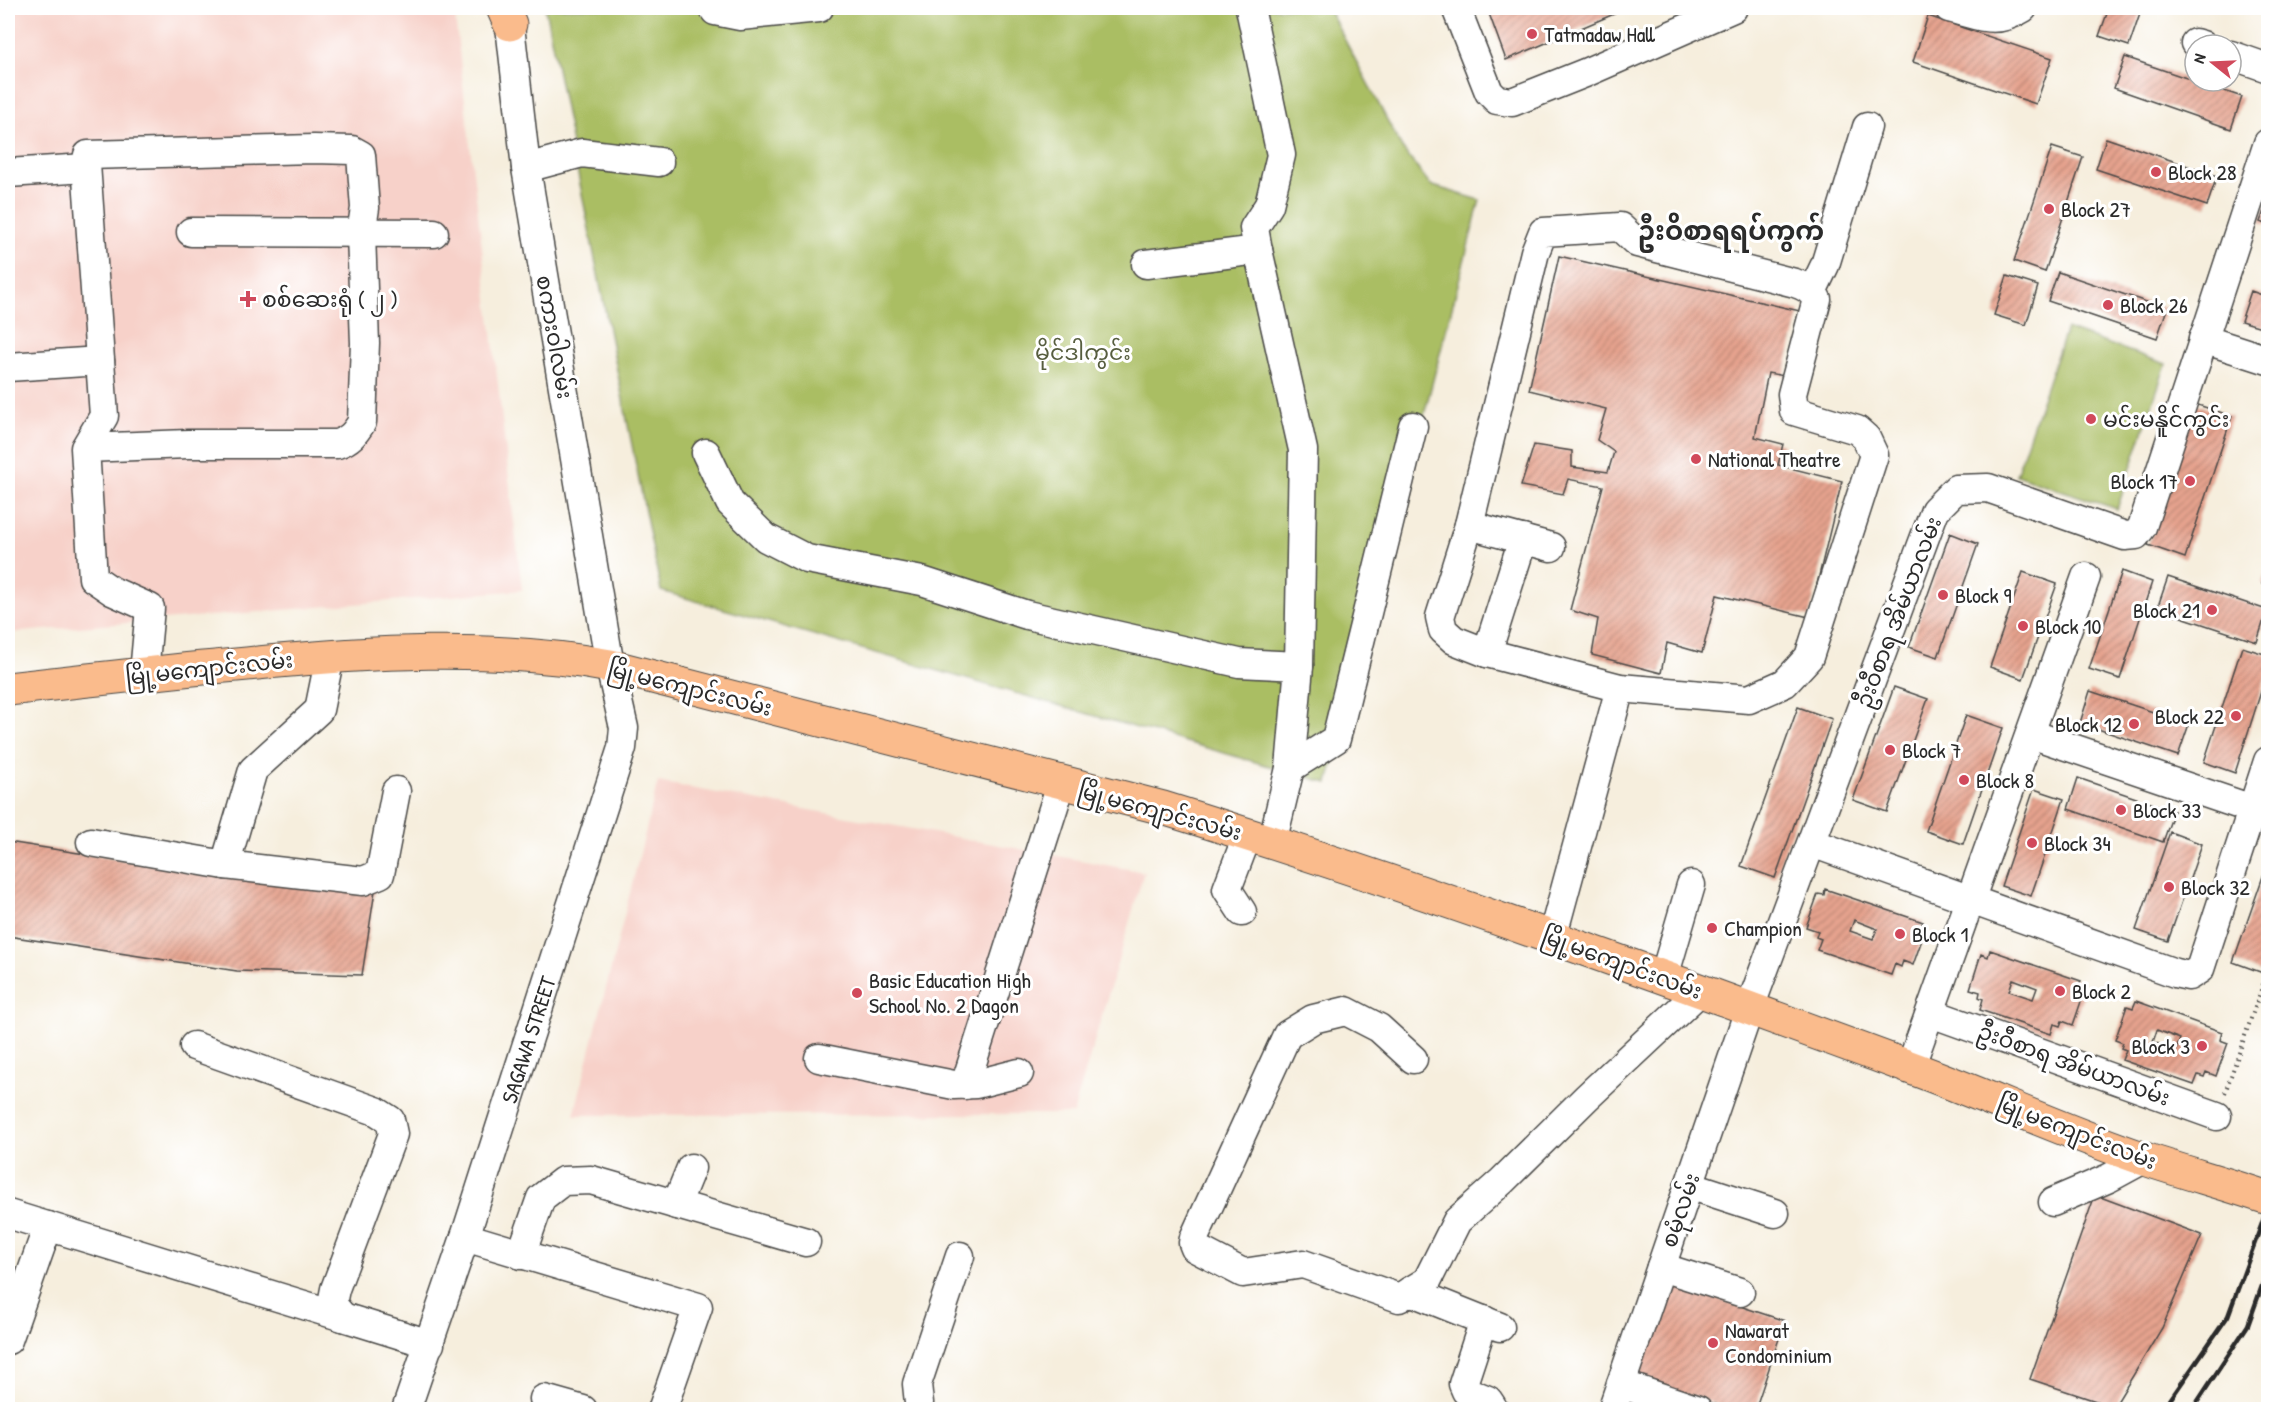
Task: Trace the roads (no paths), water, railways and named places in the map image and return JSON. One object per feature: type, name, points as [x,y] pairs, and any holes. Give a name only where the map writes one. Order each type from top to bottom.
[{"type":"main road","name":"မြို့မကျောင်းလမ်း","points":[[8,689],[330,656],[446,651],[569,658],[610,666],[1061,784],[1163,808],[1260,838],[1664,977],[1910,1068],[2144,1159],[2268,1198]]},
{"type":"street","points":[[713,8],[715,11],[740,16],[819,8]]},
{"type":"street","points":[[1242,912],[1227,889],[1260,838],[1290,768],[1299,666],[1303,450],[1254,228],[1269,205],[1281,155],[1250,8]]},
{"type":"street","points":[[1456,8],[1489,92],[1497,100],[1512,102],[1585,73],[1733,8]]},
{"type":"street","points":[[1949,8],[1992,18],[2008,17],[2023,8]]},
{"type":"street","name":"စကားဝါလမ်း","points":[[507,13],[526,168],[610,666]]},
{"type":"street","points":[[2243,59],[2268,68]]},
{"type":"street","points":[[1812,292],[1825,266],[1867,127]]},
{"type":"street","name":"ဦးဝီစာရ အိမ်ယာလမ်း","points":[[1749,1010],[1935,510],[1956,489],[1988,488],[2125,536],[2136,535],[2142,526],[2268,143]]},
{"type":"street","points":[[85,448],[188,444],[337,444],[347,441],[362,422],[365,343],[361,234],[365,208],[361,155],[352,150],[314,149],[88,155],[86,168],[104,416],[85,448],[93,578],[112,591],[150,608],[144,674]]},
{"type":"street","points":[[526,168],[582,153],[659,162]]},
{"type":"street","points":[[8,173],[86,168]]},
{"type":"street","points":[[1620,227],[1637,243],[1795,283],[1812,292],[1817,299],[1792,394],[1794,411],[1857,430],[1866,438],[1874,455],[1809,657],[1785,683],[1749,699],[1620,688],[1487,653],[1454,640],[1443,630],[1440,616],[1469,525],[1535,252],[1543,232],[1620,227]]},
{"type":"street","points":[[191,232],[434,233]]},
{"type":"street","points":[[1146,264],[1258,250]]},
{"type":"street","points":[[2203,339],[2268,360]]},
{"type":"street","points":[[8,367],[100,361]]},
{"type":"street","points":[[1290,768],[1336,739],[1413,426]]},
{"type":"street","points":[[706,453],[730,503],[766,538],[807,559],[922,581],[1027,615],[1239,663],[1299,666]]},
{"type":"street","points":[[1469,525],[1551,547]]},
{"type":"street","points":[[1487,653],[1523,539]]},
{"type":"street","points":[[1910,1068],[2086,577]]},
{"type":"street","points":[[225,865],[253,770],[319,710],[330,656]]},
{"type":"street","name":"SAGAWA STREET","points":[[406,1410],[465,1238],[622,748],[624,728],[610,666]]},
{"type":"street","points":[[1552,938],[1620,688]]},
{"type":"street","points":[[2031,734],[2252,809]]},
{"type":"street","points":[[1812,843],[2175,973],[2189,976],[2200,969],[2268,761]]},
{"type":"street","points":[[965,1085],[1061,784]]},
{"type":"street","points":[[91,843],[225,865],[363,882],[380,874],[396,791]]},
{"type":"street","points":[[1664,977],[1691,885]]},
{"type":"street","points":[[1413,1059],[1379,1028],[1346,1011],[1313,1019],[1287,1035],[1193,1243],[1195,1248],[1244,1273],[1303,1263],[1399,1299],[1426,1281],[1457,1221],[1502,1181],[1700,991]]},
{"type":"street","name":"စမုံလမ်း","points":[[1617,1397],[1749,1010]]},
{"type":"street","name":"ဦးဝီစာရ အိမ်ယာလမ်း","points":[[1931,1013],[2217,1116]]},
{"type":"street","points":[[194,1046],[376,1111],[390,1120],[393,1134],[335,1289],[332,1304],[343,1317]]},
{"type":"street","points":[[819,1058],[965,1085],[1019,1073]]},
{"type":"street","points":[[2053,1202],[2109,1178],[2144,1159]]},
{"type":"street","points":[[676,1205],[691,1168]]},
{"type":"street","points":[[521,1255],[541,1198],[563,1181],[591,1180],[806,1242]]},
{"type":"street","points":[[1689,1185],[1775,1214]]},
{"type":"street","points":[[8,1214],[430,1344]]},
{"type":"street","points":[[8,1340],[48,1226]]},
{"type":"street","points":[[465,1238],[698,1307],[662,1410]]},
{"type":"street","points":[[926,1407],[917,1384],[960,1256]]},
{"type":"street","points":[[1661,1267],[1740,1292]]},
{"type":"street","points":[[1410,1291],[1492,1324],[1463,1384],[1466,1391],[1488,1400],[1492,1406],[1490,1410]]},
{"type":"street","points":[[1617,1397],[1698,1410]]},
{"type":"street","points":[[544,1398],[583,1410]]},
{"type":"railway","points":[[2163,1410],[2228,1316],[2268,1207]]},
{"type":"railway","points":[[2192,1410],[2248,1325],[2268,1269]]},
{"type":"place","name":"Tatmadaw Hall","points":[[1532,34]]},
{"type":"place","name":"Block 28","points":[[2156,172]]},
{"type":"place","name":"Block 27","points":[[2049,209]]},
{"type":"place","name":"စစ်ဆေးရုံ ( ၂ )","points":[[248,299]]},
{"type":"place","name":"Block 26","points":[[2108,305]]},
{"type":"place","name":"မင်းမနိူင်ကွင်း","points":[[2091,419]]},
{"type":"place","name":"National Theatre","points":[[1696,459]]},
{"type":"place","name":"Block 17","points":[[2190,481]]},
{"type":"place","name":"Block 9","points":[[1943,595]]},
{"type":"place","name":"Block 21","points":[[2212,610]]},
{"type":"place","name":"Block 10","points":[[2023,626]]},
{"type":"place","name":"Block 22","points":[[2236,716]]},
{"type":"place","name":"Block 12","points":[[2134,724]]},
{"type":"place","name":"Block 7","points":[[1890,750]]},
{"type":"place","name":"Block 8","points":[[1964,780]]},
{"type":"place","name":"Block 33","points":[[2121,810]]},
{"type":"place","name":"Block 34","points":[[2032,843]]},
{"type":"place","name":"Block 32","points":[[2169,887]]},
{"type":"place","name":"Champion","points":[[1712,928]]},
{"type":"place","name":"Block 1","points":[[1900,934]]},
{"type":"place","name":"Block 2","points":[[2060,991]]},
{"type":"place","name":"Basic Education High School No. 2 Dagon","points":[[857,993]]},
{"type":"place","name":"Block 3","points":[[2202,1046]]},
{"type":"place","name":"Nawarat Condominium","points":[[1713,1343]]},
{"type":"district","name":"ဦးဝိစာရရပ်ကွက်","points":[[1731,231]]},
{"type":"park label","name":"မိုင်ဒါကွင်း","points":[[1083,352]]}]
